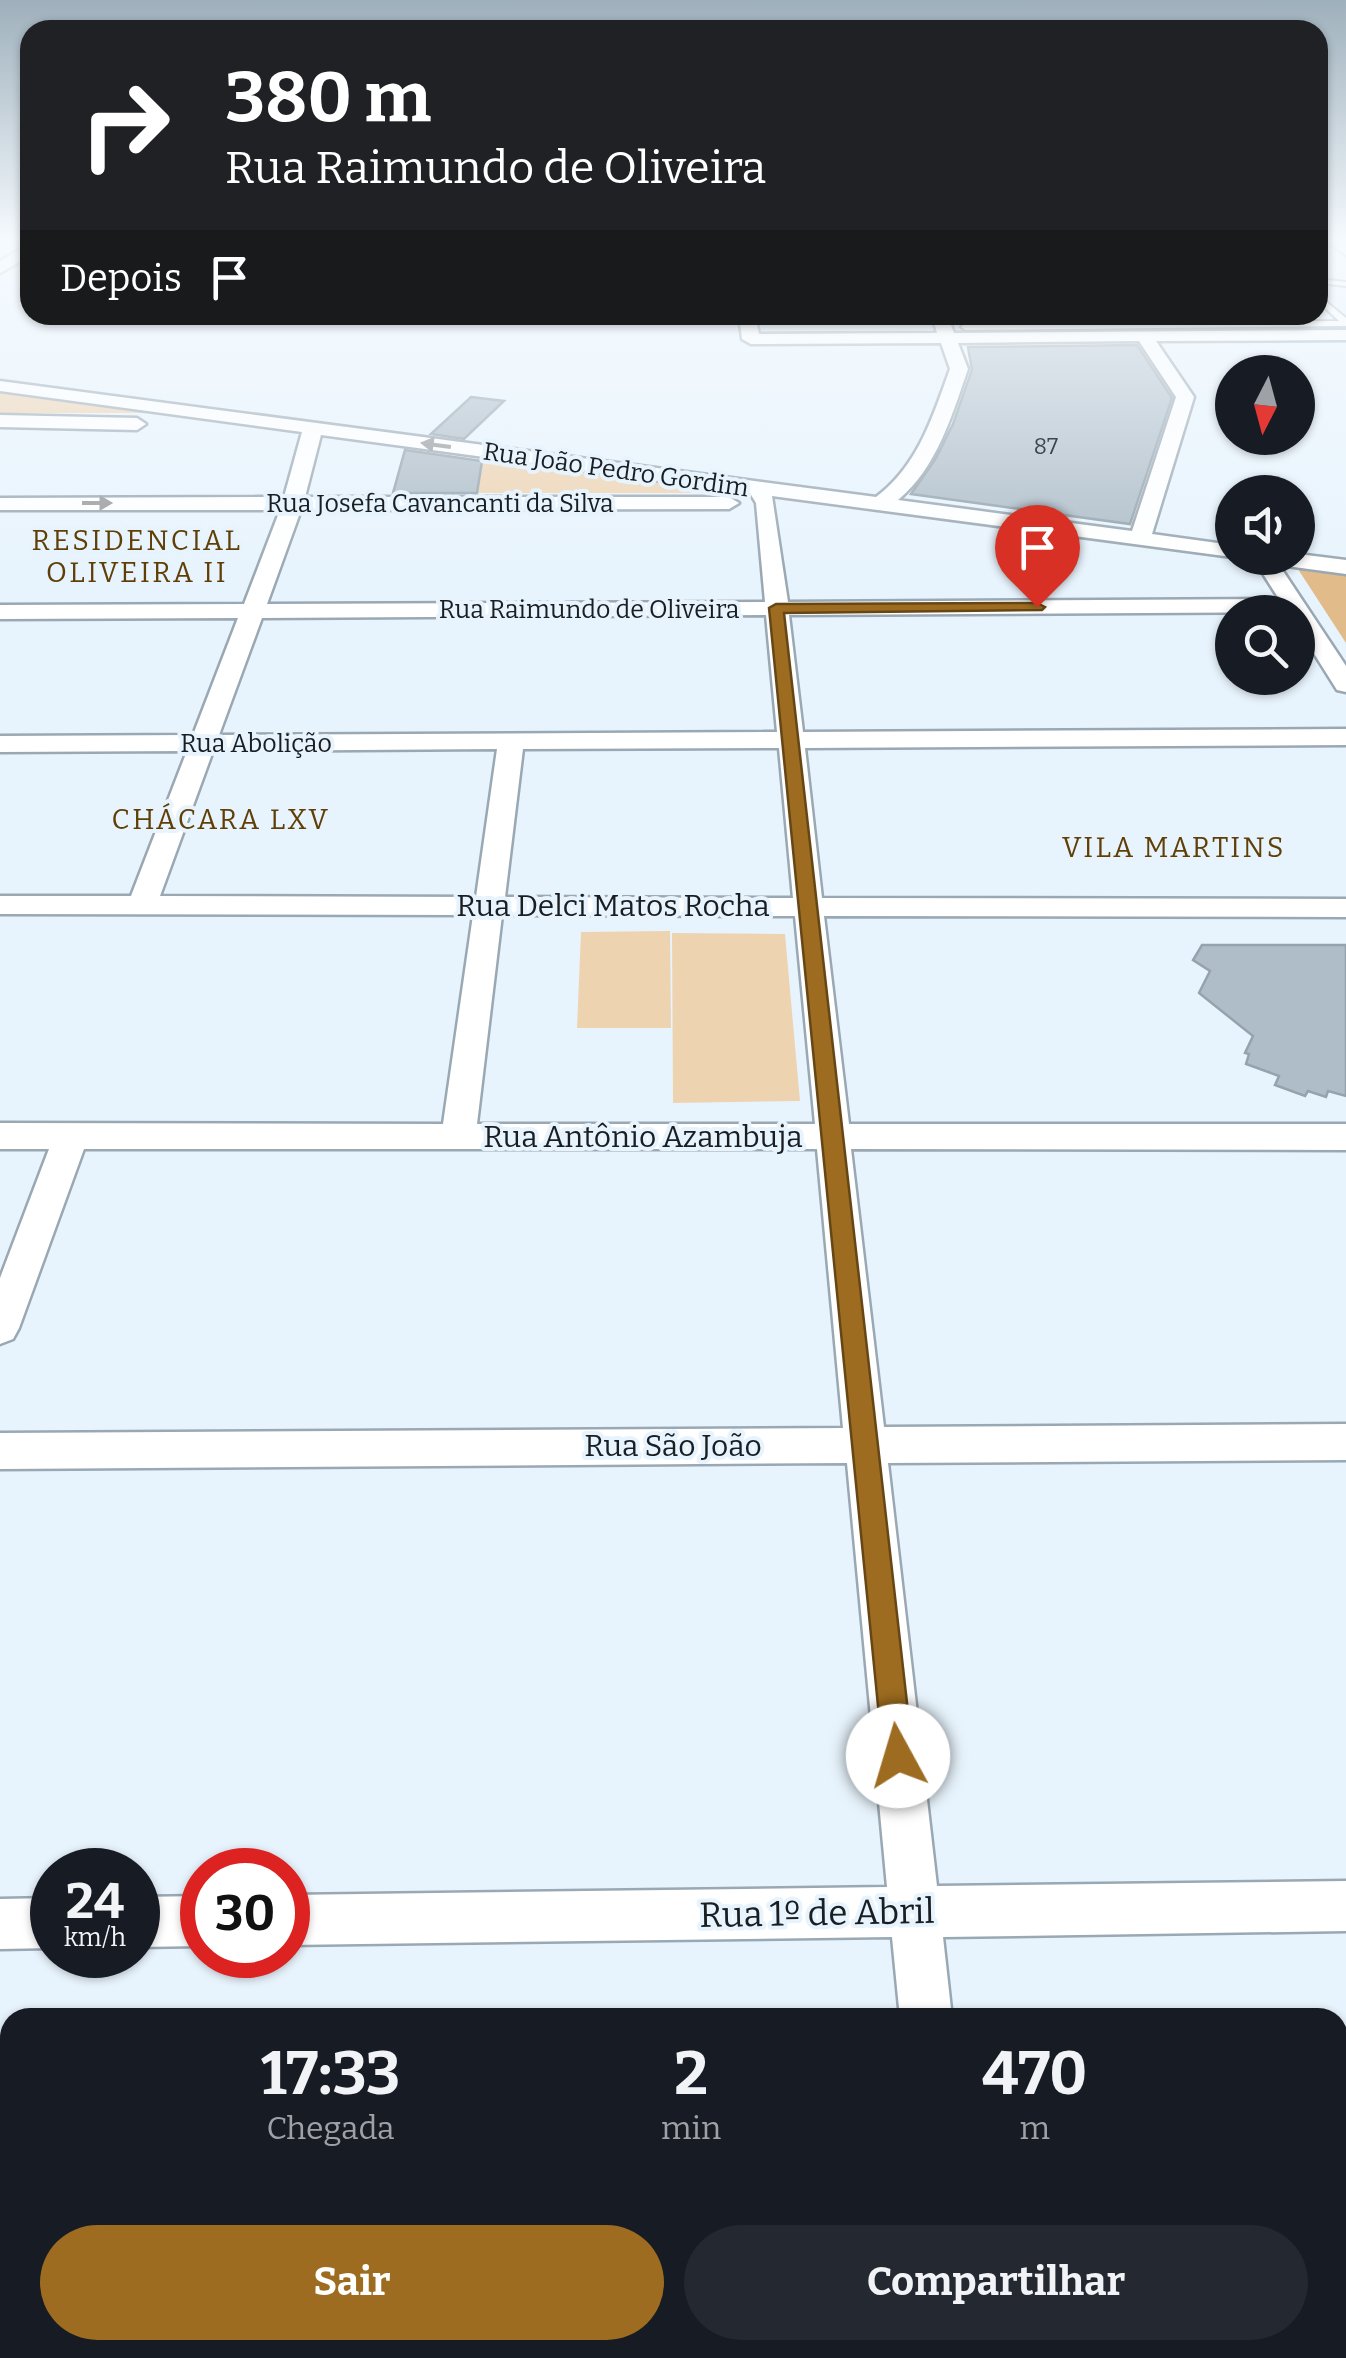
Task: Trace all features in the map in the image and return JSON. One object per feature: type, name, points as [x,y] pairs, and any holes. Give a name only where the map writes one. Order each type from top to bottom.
[{"type":"street","points":[[880,504],[905,486],[935,430],[960,369],[959,351]]},
{"type":"street","points":[[1140,539],[1185,396],[1154,351]]},
{"type":"street","name":"Rua João Pedro Gordim","points":[[0,386],[762,495]]},
{"type":"street","points":[[0,421],[313,428],[293,503],[142,906]]},
{"type":"street","points":[[762,495],[925,2008]]},
{"type":"street","name":"Rua Josefa Cavancanti da Silva","points":[[0,504],[762,495],[880,504]]},
{"type":"street","points":[[880,504],[1215,550]]},
{"type":"street","points":[[1315,562],[1346,566]]},
{"type":"street","name":"Rua Raimundo de Oliveira","points":[[0,612],[1215,606]]},
{"type":"street","points":[[1315,634],[1346,685]]},
{"type":"street","name":"Rua Abolição","points":[[0,744],[1346,737]]},
{"type":"street","points":[[458,1137],[511,742]]},
{"type":"street","name":"Rua Delci Matos Rocha","points":[[0,905],[1346,908]]},
{"type":"street","name":"Rua Antônio Azambuja","points":[[0,1136],[1346,1138]]},
{"type":"street","points":[[0,1328],[71,1136]]},
{"type":"street","name":"Rua São João","points":[[0,1451],[1346,1442]]},
{"type":"street","name":"Rua 1º de Abril","points":[[310,1920],[1346,1906]]},
{"type":"street","points":[[0,1924],[30,1923]]},
{"type":"shaded area","points":[[0,387],[185,413],[0,413]]},
{"type":"shaded area","points":[[484,447],[750,493],[477,493]]},
{"type":"shaded area","points":[[1315,564],[1346,565],[1346,643],[1315,595],[1302,575],[1315,575]]},
{"type":"shaded area","points":[[670,931],[671,1028],[577,1028],[581,932]]},
{"type":"shaded area","points":[[672,933],[785,934],[800,1101],[673,1103]]},
{"type":"building","points":[[969,351],[1141,351],[1172,398],[1130,524],[911,494],[953,424],[972,370]]},
{"type":"building","points":[[471,397],[504,401],[464,439],[431,434]]},
{"type":"building","points":[[405,450],[482,461],[477,493],[393,493]]},
{"type":"building","points":[[1202,945],[1346,945],[1346,1096],[1328,1091],[1326,1097],[1308,1091],[1305,1096],[1275,1085],[1279,1076],[1246,1064],[1249,1054],[1245,1053],[1253,1036],[1199,993],[1210,971],[1193,960]]},
{"type":"district","name":"RESIDENCIAL OLIVEIRA II","points":[[137,556]]},
{"type":"district","name":"CHÁCARA LXV","points":[[221,819]]},
{"type":"district","name":"VILA MARTINS","points":[[1174,847]]},
{"type":"route","points":[[898,1756],[776,608],[1037,607]]}]
